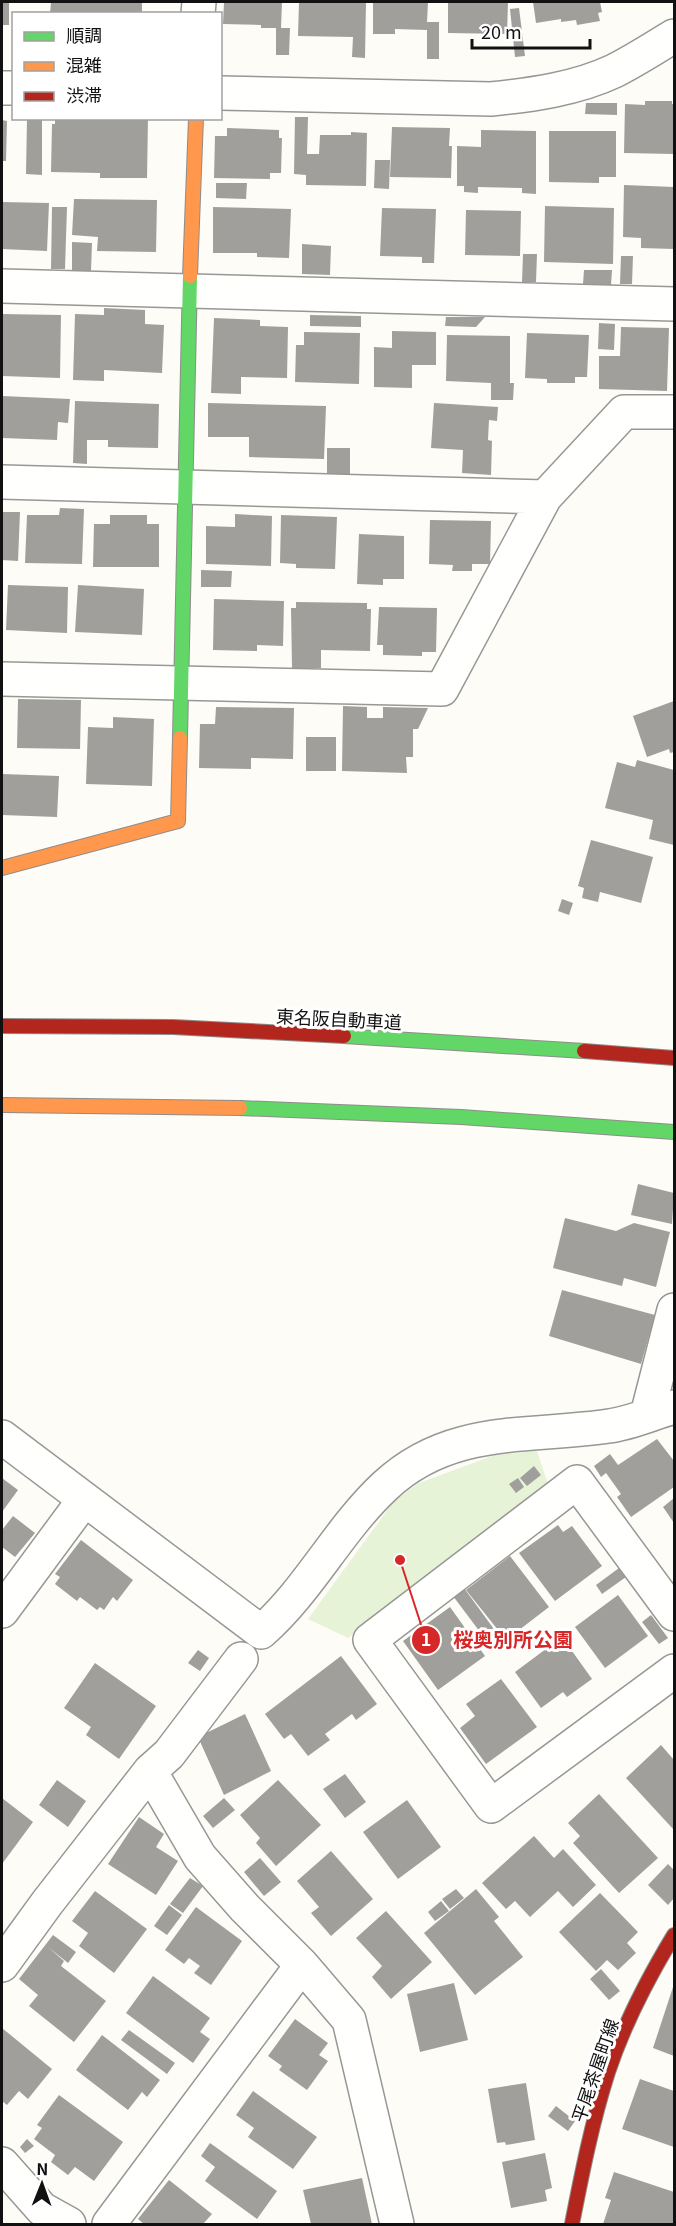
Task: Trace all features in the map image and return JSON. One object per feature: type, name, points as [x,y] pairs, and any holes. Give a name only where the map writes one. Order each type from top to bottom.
[{"type":"main road","points":[[2,868],[178,821],[189,291],[196,120]]},
{"type":"main road","name":"東名阪自動車道","points":[[2,1026],[173,1027],[675,1058]]},
{"type":"main road","points":[[2,1105],[178,1106],[461,1117],[675,1132]]},
{"type":"main road","name":"平尾茶屋町線","points":[[572,2224],[589,2141],[609,2070],[647,1980],[675,1935]]},
{"type":"street","points":[[222,93],[491,99],[530,95],[612,72],[675,36]]},
{"type":"street","points":[[2,286],[675,303]]},
{"type":"street","points":[[2,679],[442,689],[545,497],[624,412],[675,412]]},
{"type":"street","points":[[2,482],[545,497]]},
{"type":"street","points":[[2,1437],[261,1632],[282,1614],[368,1504],[385,1486],[420,1461],[466,1442],[491,1436],[611,1426],[661,1411],[675,1310]]},
{"type":"street","points":[[675,1614],[577,1482],[370,1640],[491,1806],[675,1671]]},
{"type":"street","points":[[2,1611],[84,1500]]},
{"type":"street","points":[[2,1965],[46,1903],[150,1771],[169,1754],[241,1659]]},
{"type":"street","points":[[150,1771],[200,1857],[245,1908],[302,1965],[349,2020],[397,2224]]},
{"type":"street","points":[[109,2224],[302,1965]]},
{"type":"street","points":[[2,2164],[42,2209],[69,2224]]},
{"type":"green space","points":[[537,1451],[548,1484],[348,1638],[308,1619],[394,1501],[419,1483],[495,1455]]},
{"type":"building","points":[[2,2],[9,2],[9,25],[2,25]]},
{"type":"building","points":[[51,2],[142,2],[142,12],[50,12]]},
{"type":"building","points":[[224,2],[282,2],[281,28],[290,28],[289,55],[276,55],[276,28],[261,28],[261,25],[223,24]]},
{"type":"building","points":[[299,2],[366,2],[365,58],[352,57],[353,37],[298,36]]},
{"type":"building","points":[[373,2],[428,2],[427,22],[439,22],[439,59],[427,59],[427,30],[395,29],[395,34],[373,34]]},
{"type":"building","points":[[448,2],[508,2],[507,34],[448,33]]},
{"type":"building","points":[[533,2],[600,2],[602,12],[598,13],[600,21],[577,25],[576,20],[561,22],[561,19],[536,23]]},
{"type":"building","points":[[519,8],[525,56],[515,57],[510,9]]},
{"type":"building","points":[[645,101],[672,101],[674,104],[674,154],[624,153],[625,104],[645,105]]},
{"type":"building","points":[[586,103],[617,103],[617,115],[585,114]]},
{"type":"building","points":[[295,117],[308,117],[307,154],[319,154],[320,135],[367,133],[366,186],[306,185],[306,175],[294,174]]},
{"type":"building","points":[[2,120],[7,121],[6,161],[2,161]]},
{"type":"building","points":[[27,120],[42,120],[42,175],[26,174]]},
{"type":"building","points":[[55,120],[148,120],[147,178],[100,178],[100,173],[51,172],[52,124],[55,124]]},
{"type":"building","points":[[392,127],[450,128],[451,178],[390,177]]},
{"type":"building","points":[[227,128],[279,130],[279,138],[282,138],[281,173],[270,173],[270,179],[214,178],[215,136],[227,136]]},
{"type":"building","points":[[481,130],[536,131],[536,194],[522,193],[522,188],[478,187],[478,193],[464,192],[464,186],[457,186],[457,146],[481,147]]},
{"type":"building","points":[[549,131],[616,131],[616,177],[599,177],[599,183],[549,182]]},
{"type":"building","points":[[375,160],[390,160],[389,189],[374,188]]},
{"type":"building","points":[[216,183],[247,183],[246,199],[216,198]]},
{"type":"building","points":[[624,185],[674,187],[674,249],[641,248],[641,238],[623,237]]},
{"type":"building","points":[[74,199],[157,200],[156,252],[97,251],[98,237],[72,235]]},
{"type":"building","points":[[2,202],[49,203],[47,251],[2,249]]},
{"type":"building","points":[[545,206],[614,208],[613,264],[544,262]]},
{"type":"building","points":[[52,207],[67,207],[65,269],[51,269]]},
{"type":"building","points":[[213,207],[291,209],[289,258],[257,257],[257,253],[213,253]]},
{"type":"building","points":[[382,208],[436,209],[434,263],[422,263],[422,257],[380,256]]},
{"type":"building","points":[[466,210],[521,211],[520,256],[465,255]]},
{"type":"building","points":[[72,242],[92,243],[91,271],[72,271]]},
{"type":"building","points":[[302,244],[331,246],[330,275],[302,274]]},
{"type":"building","points":[[523,254],[537,254],[536,282],[522,282]]},
{"type":"building","points":[[621,256],[633,256],[632,284],[620,284]]},
{"type":"building","points":[[584,270],[612,270],[611,285],[583,284]]},
{"type":"building","points":[[104,308],[145,310],[145,324],[164,325],[162,373],[104,370],[104,381],[73,380],[75,314],[104,315]]},
{"type":"building","points":[[2,314],[61,315],[60,378],[2,376]]},
{"type":"building","points":[[310,315],[361,316],[361,327],[310,326]]},
{"type":"building","points":[[446,317],[485,317],[476,327],[445,326]]},
{"type":"building","points":[[214,318],[260,320],[260,326],[288,327],[287,378],[241,377],[241,394],[211,393]]},
{"type":"building","points":[[599,323],[615,324],[614,350],[598,349]]},
{"type":"building","points":[[621,327],[669,328],[667,391],[599,389],[599,356],[620,356]]},
{"type":"building","points":[[392,331],[436,332],[436,365],[412,365],[412,388],[374,387],[374,347],[392,348]]},
{"type":"building","points":[[304,332],[360,333],[359,384],[295,382],[296,345],[304,345]]},
{"type":"building","points":[[527,333],[589,335],[587,377],[575,377],[575,383],[547,383],[547,379],[525,378]]},
{"type":"building","points":[[447,335],[510,336],[510,383],[514,383],[513,400],[491,400],[491,383],[446,381]]},
{"type":"building","points":[[2,396],[70,399],[68,423],[58,422],[57,440],[2,438]]},
{"type":"building","points":[[75,401],[159,404],[158,448],[108,447],[108,440],[87,440],[87,464],[73,463]]},
{"type":"building","points":[[208,403],[326,406],[324,459],[249,457],[249,437],[208,437]]},
{"type":"building","points":[[434,403],[498,407],[497,421],[489,420],[488,440],[492,441],[491,475],[462,473],[463,450],[431,448]]},
{"type":"building","points":[[327,448],[350,448],[350,475],[327,474]]},
{"type":"building","points":[[60,508],[84,509],[82,564],[25,563],[27,515],[59,515]]},
{"type":"building","points":[[2,512],[20,512],[18,561],[2,560]]},
{"type":"building","points":[[235,514],[272,516],[271,566],[206,564],[206,526],[235,527]]},
{"type":"building","points":[[110,515],[147,515],[147,524],[159,524],[159,567],[93,567],[94,524],[110,524]]},
{"type":"building","points":[[281,515],[337,517],[335,569],[296,568],[296,564],[280,563]]},
{"type":"building","points":[[430,520],[491,521],[490,564],[472,564],[472,571],[452,571],[453,565],[429,564]]},
{"type":"building","points":[[359,534],[404,536],[404,579],[383,579],[383,585],[357,584]]},
{"type":"building","points":[[201,570],[232,571],[231,587],[201,587]]},
{"type":"building","points":[[8,585],[68,587],[67,633],[6,630]]},
{"type":"building","points":[[78,585],[144,589],[142,635],[75,632]]},
{"type":"building","points":[[214,599],[284,601],[283,646],[257,645],[257,651],[213,650]]},
{"type":"building","points":[[296,602],[367,603],[367,609],[371,609],[370,651],[321,650],[321,668],[292,668],[291,608],[296,608]]},
{"type":"building","points":[[379,607],[437,608],[436,652],[422,652],[422,656],[383,655],[383,645],[377,645]]},
{"type":"building","points":[[18,699],[81,700],[80,749],[17,748]]},
{"type":"building","points":[[674,701],[674,752],[670,753],[669,749],[647,757],[633,716]]},
{"type":"building","points":[[343,706],[367,707],[367,718],[383,718],[383,707],[428,708],[418,729],[413,729],[413,757],[406,757],[407,773],[342,771]]},
{"type":"building","points":[[216,707],[294,708],[293,759],[251,758],[251,769],[199,768],[200,724],[215,724]]},
{"type":"building","points":[[113,717],[154,719],[152,786],[86,784],[88,727],[113,728]]},
{"type":"building","points":[[306,737],[336,737],[336,771],[306,771]]},
{"type":"building","points":[[637,760],[674,770],[674,845],[649,839],[653,820],[605,808],[617,762],[635,767]]},
{"type":"building","points":[[2,774],[59,776],[57,817],[2,815]]},
{"type":"building","points":[[591,840],[653,857],[641,903],[600,892],[598,902],[582,898],[584,888],[578,886]]},
{"type":"building","points":[[562,899],[573,903],[569,915],[558,911]]},
{"type":"building","points":[[638,1184],[674,1193],[672,1224],[631,1215]]},
{"type":"building","points":[[565,1218],[616,1231],[634,1223],[670,1232],[656,1287],[624,1278],[622,1286],[553,1268]]},
{"type":"building","points":[[562,1290],[655,1315],[641,1364],[549,1336]]},
{"type":"building","points":[[657,1439],[674,1461],[674,1487],[631,1517],[617,1497],[621,1494],[606,1473],[601,1477],[594,1466],[610,1454],[618,1465]]},
{"type":"building","points":[[534,1466],[541,1475],[527,1486],[520,1478]]},
{"type":"building","points":[[2,1478],[18,1490],[2,1512]]},
{"type":"building","points":[[518,1478],[524,1487],[516,1493],[509,1484]]},
{"type":"building","points":[[674,1498],[674,1523],[663,1507]]},
{"type":"building","points":[[13,1516],[35,1533],[15,1557],[2,1547],[2,1530]]},
{"type":"building","points":[[558,1525],[563,1532],[572,1526],[602,1566],[555,1601],[519,1553]]},
{"type":"building","points":[[81,1540],[133,1580],[117,1601],[113,1597],[104,1610],[100,1607],[97,1610],[80,1597],[77,1601],[55,1584],[60,1577],[55,1574]]},
{"type":"building","points":[[510,1556],[549,1607],[506,1640],[466,1590]]},
{"type":"building","points":[[619,1568],[626,1577],[602,1594],[596,1585]]},
{"type":"building","points":[[464,1588],[499,1636],[489,1644],[453,1596]]},
{"type":"building","points":[[618,1595],[648,1636],[605,1668],[575,1627]]},
{"type":"building","points":[[450,1607],[485,1656],[438,1690],[403,1641]]},
{"type":"building","points":[[651,1615],[668,1638],[659,1644],[642,1622]]},
{"type":"building","points":[[562,1637],[592,1679],[567,1697],[563,1692],[541,1708],[515,1672]]},
{"type":"building","points":[[198,1650],[209,1658],[200,1671],[188,1663]]},
{"type":"building","points":[[341,1656],[377,1704],[356,1720],[352,1714],[325,1734],[330,1740],[308,1756],[291,1734],[284,1739],[265,1714]]},
{"type":"building","points":[[95,1663],[156,1706],[119,1759],[86,1735],[91,1727],[64,1708]]},
{"type":"building","points":[[501,1679],[537,1727],[486,1764],[460,1728],[475,1716],[466,1704]]},
{"type":"building","points":[[245,1714],[271,1771],[224,1795],[198,1737]]},
{"type":"building","points":[[661,1745],[674,1760],[674,1830],[626,1778]]},
{"type":"building","points":[[345,1774],[366,1802],[345,1818],[323,1789]]},
{"type":"building","points":[[57,1780],[86,1801],[68,1827],[39,1805]]},
{"type":"building","points":[[278,1780],[321,1825],[276,1866],[256,1843],[260,1838],[240,1815]]},
{"type":"building","points":[[599,1794],[658,1858],[619,1893],[573,1843],[580,1836],[568,1823]]},
{"type":"building","points":[[2,1798],[33,1822],[2,1864]]},
{"type":"building","points":[[224,1798],[235,1810],[213,1828],[203,1816]]},
{"type":"building","points":[[407,1800],[441,1847],[398,1879],[363,1832]]},
{"type":"building","points":[[139,1817],[164,1834],[156,1847],[178,1861],[156,1895],[108,1864]]},
{"type":"building","points":[[534,1836],[554,1858],[563,1849],[596,1885],[573,1907],[558,1891],[530,1917],[515,1901],[506,1909],[482,1883]]},
{"type":"building","points":[[331,1851],[373,1899],[331,1936],[311,1913],[319,1907],[297,1881]]},
{"type":"building","points":[[260,1858],[281,1882],[264,1896],[244,1872]]},
{"type":"building","points":[[668,1864],[674,1870],[674,1898],[668,1905],[648,1885]]},
{"type":"building","points":[[190,1878],[203,1886],[183,1913],[170,1904]]},
{"type":"building","points":[[456,1889],[464,1898],[450,1909],[442,1899]]},
{"type":"building","points":[[476,1889],[499,1917],[494,1921],[523,1957],[475,1995],[424,1933]]},
{"type":"building","points":[[95,1891],[147,1929],[114,1973],[79,1946],[88,1933],[72,1921]]},
{"type":"building","points":[[600,1893],[638,1932],[627,1943],[636,1953],[618,1970],[607,1960],[596,1971],[559,1932]]},
{"type":"building","points":[[441,1901],[449,1911],[435,1921],[428,1912]]},
{"type":"building","points":[[169,1905],[182,1915],[167,1935],[154,1926]]},
{"type":"building","points":[[196,1907],[242,1941],[211,1985],[194,1973],[200,1966],[189,1958],[184,1964],[165,1950]]},
{"type":"building","points":[[386,1911],[432,1962],[391,1999],[372,1977],[382,1966],[356,1938]]},
{"type":"building","points":[[53,1935],[76,1952],[68,1963],[48,1947],[64,1961],[61,1966],[106,2001],[74,2042],[29,2006],[38,1995],[19,1979]]},
{"type":"building","points":[[601,1969],[620,1991],[609,2000],[590,1979]]},
{"type":"building","points":[[153,1976],[210,2018],[200,2032],[210,2039],[193,2063],[126,2013]]},
{"type":"building","points":[[454,1983],[468,2040],[420,2052],[407,1994]]},
{"type":"building","points":[[674,1984],[674,2056],[653,2048]]},
{"type":"building","points":[[295,2019],[328,2043],[319,2055],[328,2061],[307,2090],[279,2070],[282,2066],[268,2056]]},
{"type":"building","points":[[2,2028],[52,2069],[28,2099],[19,2091],[7,2105],[2,2101]]},
{"type":"building","points":[[129,2030],[175,2063],[167,2074],[121,2040]]},
{"type":"building","points":[[102,2035],[160,2080],[147,2097],[142,2092],[128,2110],[76,2070]]},
{"type":"building","points":[[640,2079],[674,2091],[674,2147],[622,2129]]},
{"type":"building","points":[[526,2083],[535,2140],[506,2145],[505,2142],[497,2143],[488,2089]]},
{"type":"building","points":[[253,2091],[317,2137],[293,2169],[248,2137],[254,2128],[236,2115]]},
{"type":"building","points":[[59,2095],[123,2142],[94,2181],[75,2167],[68,2175],[51,2162],[55,2155],[34,2139],[42,2128],[37,2125]]},
{"type":"building","points":[[556,2106],[575,2121],[568,2131],[548,2116]]},
{"type":"building","points":[[27,2139],[34,2146],[25,2153],[20,2147]]},
{"type":"building","points":[[210,2143],[277,2191],[257,2219],[205,2181],[215,2167],[201,2156]]},
{"type":"building","points":[[545,2153],[552,2188],[545,2190],[547,2201],[511,2208],[502,2162]]},
{"type":"building","points":[[614,2172],[674,2192],[674,2224],[603,2224],[611,2200],[605,2198]]},
{"type":"building","points":[[362,2178],[372,2224],[311,2224],[303,2190]]},
{"type":"building","points":[[169,2180],[212,2214],[203,2224],[144,2224],[138,2219]]},
{"type":"traffic: fast","points":[[180,738],[190,276]]},
{"type":"traffic: fast","points":[[344,1036],[584,1051]]},
{"type":"traffic: fast","points":[[240,1108],[461,1117],[674,1132]]},
{"type":"traffic: slow","points":[[190,276],[196,120]]},
{"type":"traffic: slow","points":[[2,868],[178,821],[180,738]]},
{"type":"traffic: slow","points":[[2,1105],[240,1108]]},
{"type":"traffic: jam","points":[[2,1026],[173,1027],[344,1036]]},
{"type":"traffic: jam","points":[[584,1051],[674,1058]]},
{"type":"traffic: jam","points":[[572,2224],[592,2129],[608,2072],[637,2002],[674,1935]]},
{"type":"place","name":"桜奥別所公園","points":[[400,1560]]}]
